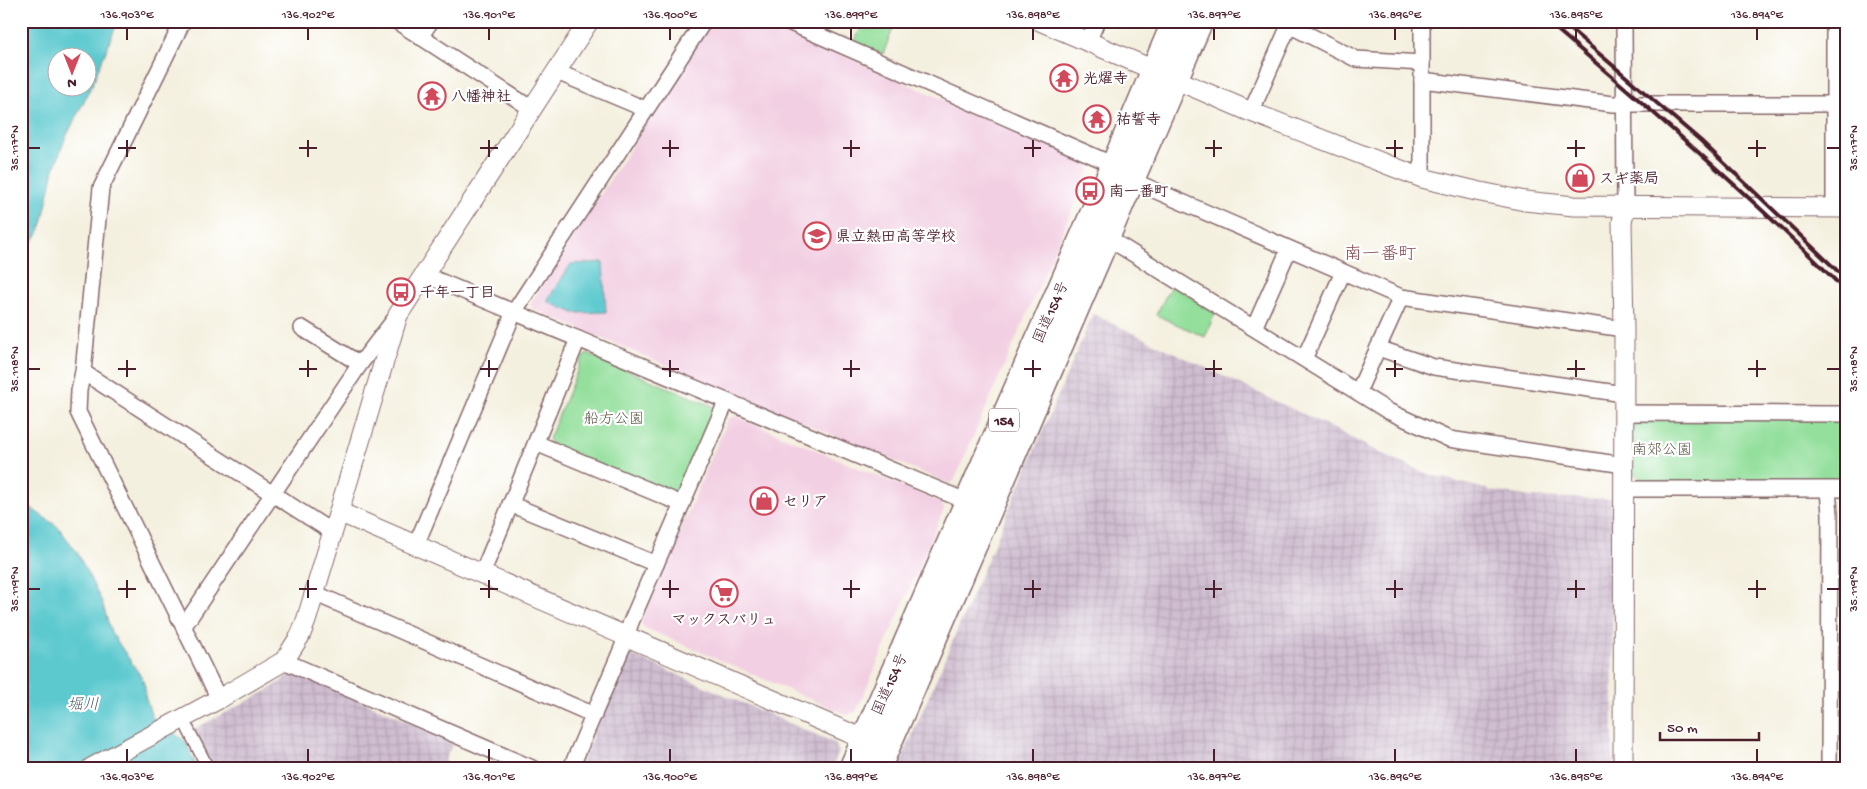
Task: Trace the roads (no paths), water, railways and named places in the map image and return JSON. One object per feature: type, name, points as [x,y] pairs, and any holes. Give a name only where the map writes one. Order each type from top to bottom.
[{"type":"highway","name":"国道154号","points":[[1164,75],[1175,21]]},
{"type":"highway","name":"国道154号","points":[[876,752],[968,502],[1122,172],[1164,75],[1200,21]]},
{"type":"highway","name":"国道154号","points":[[852,768],[876,752],[1106,237],[1122,172]]},
{"type":"street","points":[[183,21],[101,188],[78,412],[219,699]]},
{"type":"street","points":[[396,21],[532,109]]},
{"type":"street","points":[[420,37],[431,21]]},
{"type":"street","points":[[184,626],[360,364],[426,275],[440,249],[589,21]]},
{"type":"street","points":[[416,545],[514,312],[704,21]]},
{"type":"street","points":[[786,21],[816,27],[1122,172],[1289,249],[1401,297],[1624,329]]},
{"type":"street","points":[[1040,21],[1251,112],[1422,178],[1525,201],[1574,206],[1625,208],[1840,208],[1840,104],[1834,21]]},
{"type":"street","points":[[1088,42],[1097,21]]},
{"type":"street","points":[[1422,21],[1422,178]]},
{"type":"street","points":[[1623,768],[1624,329],[1622,222],[1625,208],[1624,21]]},
{"type":"street","points":[[1251,112],[1290,23],[1356,59],[1422,63]]},
{"type":"street","points":[[557,72],[645,109]]},
{"type":"street","points":[[1422,80],[1624,104],[1840,104]]},
{"type":"street","points":[[1106,237],[1388,411],[1449,440],[1624,465]]},
{"type":"street","points":[[1254,328],[1289,249]]},
{"type":"street","points":[[1304,359],[1343,272]]},
{"type":"street","points":[[426,275],[968,502]]},
{"type":"street","points":[[1358,392],[1401,297]]},
{"type":"street","points":[[91,768],[185,724],[219,699],[284,661],[300,636],[398,315]]},
{"type":"street","points":[[302,328],[360,364]]},
{"type":"street","points":[[482,574],[578,339]]},
{"type":"street","points":[[1378,348],[1434,367],[1624,394]]},
{"type":"street","points":[[83,372],[332,532]]},
{"type":"street","points":[[571,768],[726,402]]},
{"type":"street","points":[[1624,413],[1846,414]]},
{"type":"street","points":[[536,442],[682,504]]},
{"type":"street","points":[[1624,489],[1846,490]]},
{"type":"street","points":[[1828,490],[1830,514],[1829,768]]},
{"type":"street","points":[[510,504],[656,564]]},
{"type":"street","points":[[339,512],[626,637],[876,752]]},
{"type":"street","points":[[314,593],[594,714]]},
{"type":"street","points":[[284,661],[532,768]]},
{"type":"street","points":[[185,724],[208,768]]},
{"type":"water","points":[[21,21],[118,21],[98,70],[98,48],[48,48],[48,98],[86,98],[65,139],[54,169],[39,232],[21,257]]},
{"type":"water","points":[[603,262],[606,312],[574,313],[548,302],[548,299],[571,264]]},
{"type":"water","name":"堀川","points":[[21,497],[35,511],[58,527],[77,552],[102,602],[111,632],[142,678],[145,696],[152,717],[185,741],[197,768],[21,768]]},
{"type":"railway","points":[[1547,21],[1737,187],[1846,291]]},
{"type":"railway","points":[[1561,21],[1701,141],[1846,279]]},
{"type":"place","name":"光燿寺","points":[[1064,78]]},
{"type":"place","name":"八幡神社","points":[[432,96]]},
{"type":"place","name":"祐誓寺","points":[[1097,119]]},
{"type":"place","name":"スギ薬局","points":[[1580,178]]},
{"type":"place","name":"南一番町","points":[[1090,191]]},
{"type":"place","name":"県立熱田高等学校","points":[[817,236]]},
{"type":"place","name":"千年一丁目","points":[[401,292]]},
{"type":"place","name":"セリア","points":[[764,501]]},
{"type":"place","name":"マックスバリュ","points":[[724,593]]},
{"type":"district","name":"南一番町","points":[[1380,253]]},
{"type":"park label","name":"船方公園","points":[[614,418]]},
{"type":"park label","name":"南郊公園","points":[[1662,449]]}]
